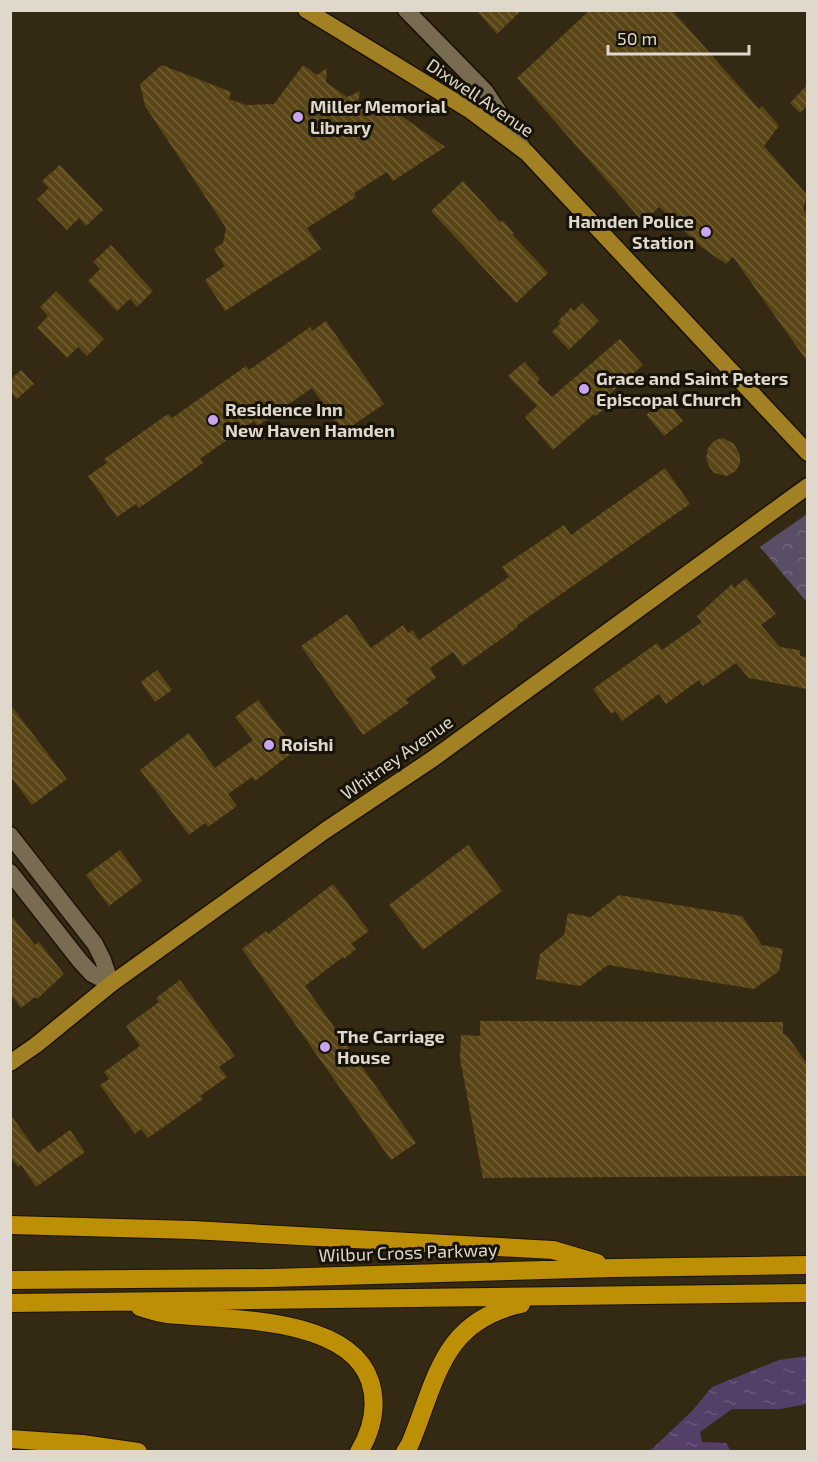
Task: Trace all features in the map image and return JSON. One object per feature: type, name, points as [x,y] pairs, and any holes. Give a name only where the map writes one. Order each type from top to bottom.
[{"type":"highway","points":[[10,1224],[192,1230],[553,1250],[613,1268]]},
{"type":"highway","name":"Wilbur Cross Parkway","points":[[10,1280],[271,1278],[807,1265]]},
{"type":"highway","points":[[10,1303],[807,1293]]},
{"type":"highway","points":[[405,1452],[411,1444],[444,1358],[469,1326],[483,1316],[502,1308],[554,1296]]},
{"type":"highway","points":[[121,1301],[164,1314],[269,1324],[306,1330],[327,1337],[356,1359],[368,1375],[374,1392],[373,1414],[368,1437],[359,1452]]},
{"type":"highway","points":[[10,1439],[82,1444],[138,1452]]},
{"type":"main road","name":"Dixwell Avenue","points":[[310,11],[471,111],[527,153],[807,453]]},
{"type":"main road","name":"Whitney Avenue","points":[[10,1062],[36,1045],[111,984],[326,830],[434,758],[807,486]]},
{"type":"street","points":[[406,10],[485,91],[527,153]]},
{"type":"street","points":[[10,835],[95,944],[111,984]]},
{"type":"street","points":[[10,872],[88,970],[111,984]]},
{"type":"street","points":[[34,903],[52,889]]},
{"type":"green space","points":[[807,514],[808,598],[805,600],[760,547]]},
{"type":"water","points":[[807,1356],[807,1404],[780,1409],[732,1409],[700,1432],[702,1442],[726,1443],[731,1451],[650,1451],[692,1411],[712,1387],[779,1360]]},
{"type":"building","points":[[476,10],[522,10],[497,34]]},
{"type":"building","points":[[590,10],[672,10],[759,109],[762,106],[779,126],[764,146],[807,195],[803,209],[807,215],[807,361],[733,257],[726,264],[700,246],[659,207],[643,222],[517,78]]},
{"type":"building","points":[[162,65],[231,92],[229,99],[246,105],[274,104],[303,65],[317,75],[327,68],[326,82],[347,97],[360,91],[358,105],[371,115],[389,107],[445,147],[393,181],[387,172],[354,193],[356,197],[307,228],[321,249],[225,311],[205,280],[225,266],[214,249],[223,243],[226,228],[145,106],[140,84]]},
{"type":"building","points":[[807,85],[807,106],[800,113],[790,103]]},
{"type":"building","points":[[60,165],[103,210],[86,226],[79,218],[67,230],[37,199],[49,188],[42,181]]},
{"type":"building","points":[[463,181],[500,222],[503,221],[548,273],[516,303],[431,211]]},
{"type":"building","points":[[111,245],[153,291],[137,307],[130,299],[117,311],[88,281],[100,269],[93,262]]},
{"type":"building","points":[[56,291],[104,339],[87,356],[78,347],[67,358],[37,328],[48,316],[40,307]]},
{"type":"building","points":[[582,303],[599,321],[569,350],[552,332],[560,324],[558,321],[571,308],[574,311]]},
{"type":"building","name":"Residence Inn New Haven Hamden","points":[[326,321],[384,404],[343,432],[312,388],[257,426],[254,421],[200,459],[203,463],[139,508],[136,504],[117,517],[88,476],[107,463],[104,459],[168,414],[172,418],[246,366],[249,370],[310,327],[312,331]]},
{"type":"building","name":"Grace and Saint Peters Episcopal Church","points":[[620,339],[643,365],[604,399],[609,405],[596,416],[594,414],[553,450],[525,417],[537,406],[508,376],[524,362],[540,379],[537,382],[552,397]]},
{"type":"building","points":[[21,370],[34,384],[17,399],[10,392],[10,380]]},
{"type":"building","points":[[665,399],[683,421],[664,436],[646,415]]},
{"type":"building","points":[[723,438],[734,444],[740,455],[740,463],[736,471],[727,476],[714,473],[706,458],[708,448],[715,440]]},
{"type":"building","points":[[665,468],[690,504],[517,625],[518,627],[463,666],[453,652],[430,668],[436,678],[406,699],[409,703],[363,735],[301,646],[347,614],[371,648],[403,625],[408,633],[412,630],[419,640],[509,577],[502,567],[564,525],[571,535]]},
{"type":"building","points":[[746,578],[776,614],[761,625],[780,647],[800,650],[800,656],[807,657],[807,689],[749,678],[736,663],[703,686],[699,680],[666,704],[659,694],[622,721],[615,711],[611,714],[593,689],[657,643],[662,650],[702,622],[697,616],[732,584],[734,588]]},
{"type":"building","points":[[157,670],[172,690],[155,702],[141,682]]},
{"type":"building","points":[[258,700],[296,750],[255,781],[252,777],[228,794],[237,806],[208,827],[205,823],[189,835],[140,770],[189,733],[215,768],[253,740],[235,717]]},
{"type":"building","points":[[10,704],[67,779],[32,805],[10,776]]},
{"type":"building","points":[[468,845],[502,891],[423,950],[389,905]]},
{"type":"building","points":[[120,850],[142,881],[109,906],[86,875]]},
{"type":"building","points":[[333,884],[369,931],[351,944],[356,949],[305,986],[416,1143],[391,1160],[242,949],[266,931],[268,934]]},
{"type":"building","points":[[619,895],[742,916],[762,945],[783,949],[779,971],[754,989],[608,965],[580,986],[536,979],[540,954],[564,935],[568,913],[591,917]]},
{"type":"building","points":[[10,914],[35,945],[39,942],[64,974],[37,999],[35,997],[21,1008],[10,994]]},
{"type":"building","points":[[180,980],[235,1056],[219,1067],[227,1077],[200,1096],[203,1099],[148,1138],[141,1129],[135,1134],[100,1085],[109,1079],[104,1072],[140,1046],[126,1026],[159,1002],[156,998]]},
{"type":"building","points":[[480,1021],[783,1022],[783,1033],[807,1064],[807,1176],[483,1178],[460,1059],[461,1035],[480,1036]]},
{"type":"building","points":[[10,1114],[38,1153],[70,1130],[85,1152],[36,1187],[21,1165],[18,1167],[10,1157]]},
{"type":"place","name":"Miller Memorial Library","points":[[298,117]]},
{"type":"place","name":"Hamden Police Station","points":[[706,232]]},
{"type":"place","name":"Grace and Saint Peters Episcopal Church","points":[[584,389]]},
{"type":"place","name":"Residence Inn New Haven Hamden","points":[[213,420]]},
{"type":"place","name":"Roishi","points":[[269,745]]},
{"type":"place","name":"The Carriage House","points":[[325,1047]]}]
